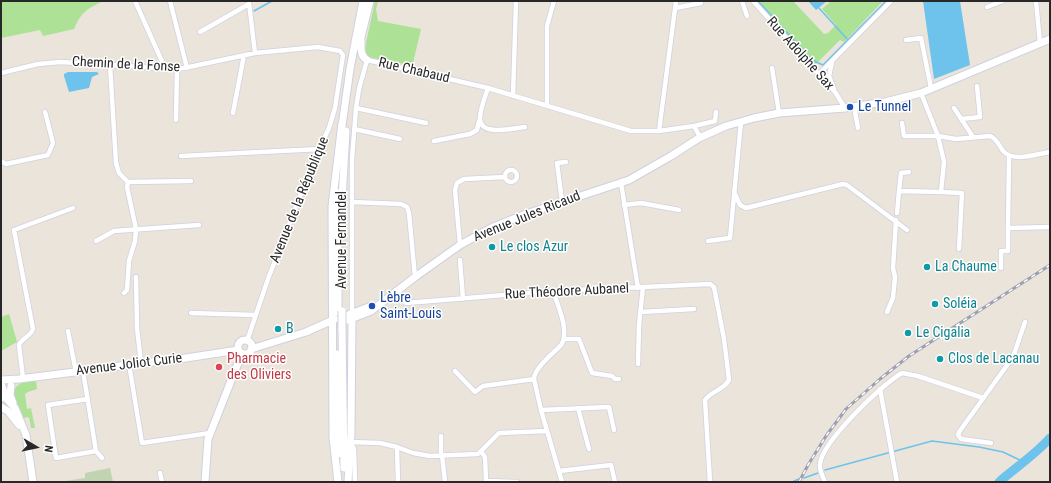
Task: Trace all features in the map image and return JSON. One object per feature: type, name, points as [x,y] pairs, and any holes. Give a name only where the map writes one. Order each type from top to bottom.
[{"type":"street","points":[[135,1],[165,68]]},
{"type":"street","points":[[170,1],[187,68]]},
{"type":"street","name":"Avenue Fernandel","points":[[344,482],[338,193],[342,123],[350,69],[363,1]]},
{"type":"street","name":"Avenue Fernandel","points":[[338,482],[344,144],[352,83],[370,1]]},
{"type":"street","points":[[513,96],[516,1]]},
{"type":"street","points":[[547,106],[547,26],[554,1]]},
{"type":"street","points":[[659,131],[676,1]]},
{"type":"street","points":[[675,8],[700,3],[701,1]]},
{"type":"street","name":"Rue Adolphe Sax","points":[[742,1],[747,16]]},
{"type":"street","name":"Rue Adolphe Sax","points":[[754,1],[835,92],[845,108]]},
{"type":"street","points":[[820,76],[833,60],[891,1]]},
{"type":"street","points":[[987,7],[1003,1]]},
{"type":"street","points":[[1036,1],[1040,43]]},
{"type":"street","points":[[200,32],[248,2],[255,52]]},
{"type":"street","points":[[361,37],[362,54],[367,60]]},
{"type":"street","points":[[906,40],[921,38],[931,88]]},
{"type":"street","name":"Avenue Jules Ricaud","points":[[251,349],[371,311],[396,290],[460,244],[493,228],[562,201],[621,183],[700,138],[726,126],[779,113],[845,108],[885,102],[920,93],[1050,39]]},
{"type":"street","name":"Chemin de la Fonse","points":[[1,72],[38,64],[60,62],[177,69],[255,52],[318,47],[340,51],[343,55]]},
{"type":"street","points":[[233,113],[244,55]]},
{"type":"street","name":"Avenue de la République","points":[[247,341],[255,315],[312,165],[329,128],[335,108],[343,55]]},
{"type":"street","name":"Rue Chabaud","points":[[341,320],[352,202],[352,159],[356,108],[359,89],[367,60],[488,88],[632,131],[659,131],[694,126],[715,121],[716,112]]},
{"type":"street","points":[[833,60],[829,76],[835,92]]},
{"type":"street","points":[[110,65],[116,163],[119,173],[128,182],[191,181]]},
{"type":"street","points":[[772,68],[779,113]]},
{"type":"street","points":[[176,120],[177,69]]},
{"type":"street","points":[[820,76],[829,76]]},
{"type":"street","points":[[961,119],[980,117],[977,86]]},
{"type":"street","points":[[434,141],[470,134],[477,130],[488,88]]},
{"type":"street","points":[[920,93],[938,136],[944,162],[941,192]]},
{"type":"street","points":[[854,106],[858,128]]},
{"type":"street","points":[[356,108],[426,123]]},
{"type":"street","points":[[954,108],[973,137]]},
{"type":"street","points":[[1,161],[6,164],[48,155],[54,143],[45,112]]},
{"type":"street","points":[[479,119],[481,126],[486,130],[525,127]]},
{"type":"street","points":[[708,241],[730,238],[741,122]]},
{"type":"street","points":[[902,123],[904,136],[938,136],[956,139],[990,136],[994,138],[1009,157],[1016,158],[1050,152]]},
{"type":"street","points":[[694,126],[700,138]]},
{"type":"street","points":[[354,129],[400,139]]},
{"type":"street","points":[[181,156],[320,149]]},
{"type":"street","points":[[1001,268],[1001,251],[1008,251],[1009,157]]},
{"type":"street","points":[[562,201],[557,164],[566,162]]},
{"type":"street","points":[[897,213],[901,173],[909,172]]},
{"type":"street","points":[[460,244],[455,190],[457,183],[464,179],[505,177]]},
{"type":"street","points":[[124,293],[128,290],[129,261],[136,241],[136,229],[127,187],[128,182]]},
{"type":"street","name":"Rue Théodore Aubanel","points":[[396,290],[406,303],[553,291],[640,287],[621,183]]},
{"type":"street","points":[[734,192],[740,205],[746,208],[843,184],[847,185],[896,220],[907,230]]},
{"type":"street","points":[[899,191],[962,193],[959,249]]},
{"type":"street","points":[[352,202],[402,204],[407,207],[409,213],[415,277]]},
{"type":"street","points":[[624,205],[642,203],[679,210]]},
{"type":"street","points":[[3,395],[11,386],[21,379],[19,345],[20,341],[32,332],[33,329],[14,230],[73,208]]},
{"type":"street","points":[[887,312],[893,298],[896,220]]},
{"type":"street","points":[[96,241],[114,232],[199,225]]},
{"type":"street","points":[[1008,228],[1050,227]]},
{"type":"street","points":[[460,260],[463,299]]},
{"type":"street","points":[[136,277],[136,320],[141,363]]},
{"type":"street","points":[[638,364],[641,312],[640,287],[710,284],[714,287],[724,339],[729,380],[726,385],[709,395],[705,400],[710,482]]},
{"type":"street","points":[[553,291],[564,327],[564,339],[562,344],[537,369],[534,374],[534,379],[541,410],[562,482]]},
{"type":"street","points":[[641,312],[694,309]]},
{"type":"street","points":[[191,313],[255,315]]},
{"type":"street","points":[[341,320],[350,442],[348,482]]},
{"type":"street","points":[[991,443],[961,439],[958,435],[1013,357],[1025,322]]},
{"type":"street","points":[[68,331],[88,399],[96,451],[102,458]]},
{"type":"street","points":[[564,339],[579,339],[592,373],[612,376],[615,379],[619,379]]},
{"type":"street","points":[[206,482],[208,439],[240,352],[240,343],[247,341],[250,344],[251,349],[246,354],[240,352]]},
{"type":"street","name":"Avenue Joliot Curie","points":[[1,380],[21,379],[129,364],[240,352]]},
{"type":"street","points":[[129,364],[142,442],[210,433]]},
{"type":"street","points":[[455,371],[475,392],[484,386],[534,379]]},
{"type":"street","points":[[825,482],[820,464],[824,454],[850,418],[894,377],[902,373],[918,376],[983,398]]},
{"type":"street","points":[[1,384],[3,395],[15,408]]},
{"type":"street","points":[[11,386],[10,395],[26,435],[33,482]]},
{"type":"street","points":[[880,389],[897,482]]},
{"type":"street","points":[[88,399],[48,405],[56,458],[96,451]]},
{"type":"street","points":[[1,407],[8,411],[26,435]]},
{"type":"street","points":[[541,410],[608,407],[614,430]]},
{"type":"street","points":[[578,408],[589,449]]},
{"type":"street","points":[[350,442],[380,443],[413,453],[430,456],[478,454],[499,433],[547,431]]},
{"type":"street","points":[[441,436],[445,482]]},
{"type":"street","points":[[350,442],[354,449],[355,482]]},
{"type":"street","points":[[397,447],[398,482]]},
{"type":"street","points":[[481,451],[485,457],[486,481],[517,482]]},
{"type":"street","points":[[559,471],[611,465],[616,482]]},
{"type":"street","points":[[160,473],[162,482]]},
{"type":"green space","points":[[1,1],[103,1],[85,12],[74,29],[43,36],[40,30],[1,38]]},
{"type":"green space","points":[[375,1],[378,1],[376,9],[378,21],[421,29],[413,63],[409,65],[368,57],[365,52],[366,43]]},
{"type":"green space","points":[[759,1],[793,1],[824,34],[828,33],[836,25],[822,9],[831,1],[883,1],[844,42],[840,40],[813,67]]},
{"type":"green space","points":[[9,314],[17,342],[1,351],[1,317]]},
{"type":"green space","points":[[36,380],[37,389],[25,394],[27,409],[31,408],[35,428],[31,428],[29,417],[23,418],[19,410],[15,400],[14,391],[16,387],[22,383]]},
{"type":"green space","points":[[110,468],[113,482],[59,482],[85,478],[85,473]]},
{"type":"water","points":[[808,1],[827,1],[816,10]]},
{"type":"water","points":[[923,1],[960,1],[970,65],[934,79]]},
{"type":"water","points":[[68,72],[97,72],[99,74],[92,77],[89,88],[69,92],[64,76],[64,74]]},
{"type":"waterway","points":[[254,11],[272,1]]},
{"type":"waterway","points":[[758,1],[812,60],[823,65],[886,1]]},
{"type":"waterway","points":[[818,7],[848,40]]},
{"type":"waterway","points":[[999,482],[1050,438]]},
{"type":"waterway","points":[[825,470],[932,441],[979,447],[1003,452],[1024,462]]},
{"type":"waterway","points":[[804,478],[818,473]]},
{"type":"waterway","points":[[792,482],[799,479]]},
{"type":"railway","points":[[799,482],[826,436],[846,409],[880,379],[909,356],[1050,265]]},
{"type":"place","name":"Le Tunnel","points":[[850,107]]},
{"type":"place","name":"Le clos Azur","points":[[492,247]]},
{"type":"place","name":"La Chaume","points":[[927,267]]},
{"type":"place","name":"Soléia","points":[[935,304]]},
{"type":"place","name":"Lèbre Saint-Louis","points":[[372,306]]},
{"type":"place","name":"B","points":[[278,329]]},
{"type":"place","name":"Le Cigalia","points":[[908,333]]},
{"type":"place","name":"Clos de Lacanau","points":[[940,359]]},
{"type":"place","name":"Pharmacie des Oliviers","points":[[219,367]]}]
